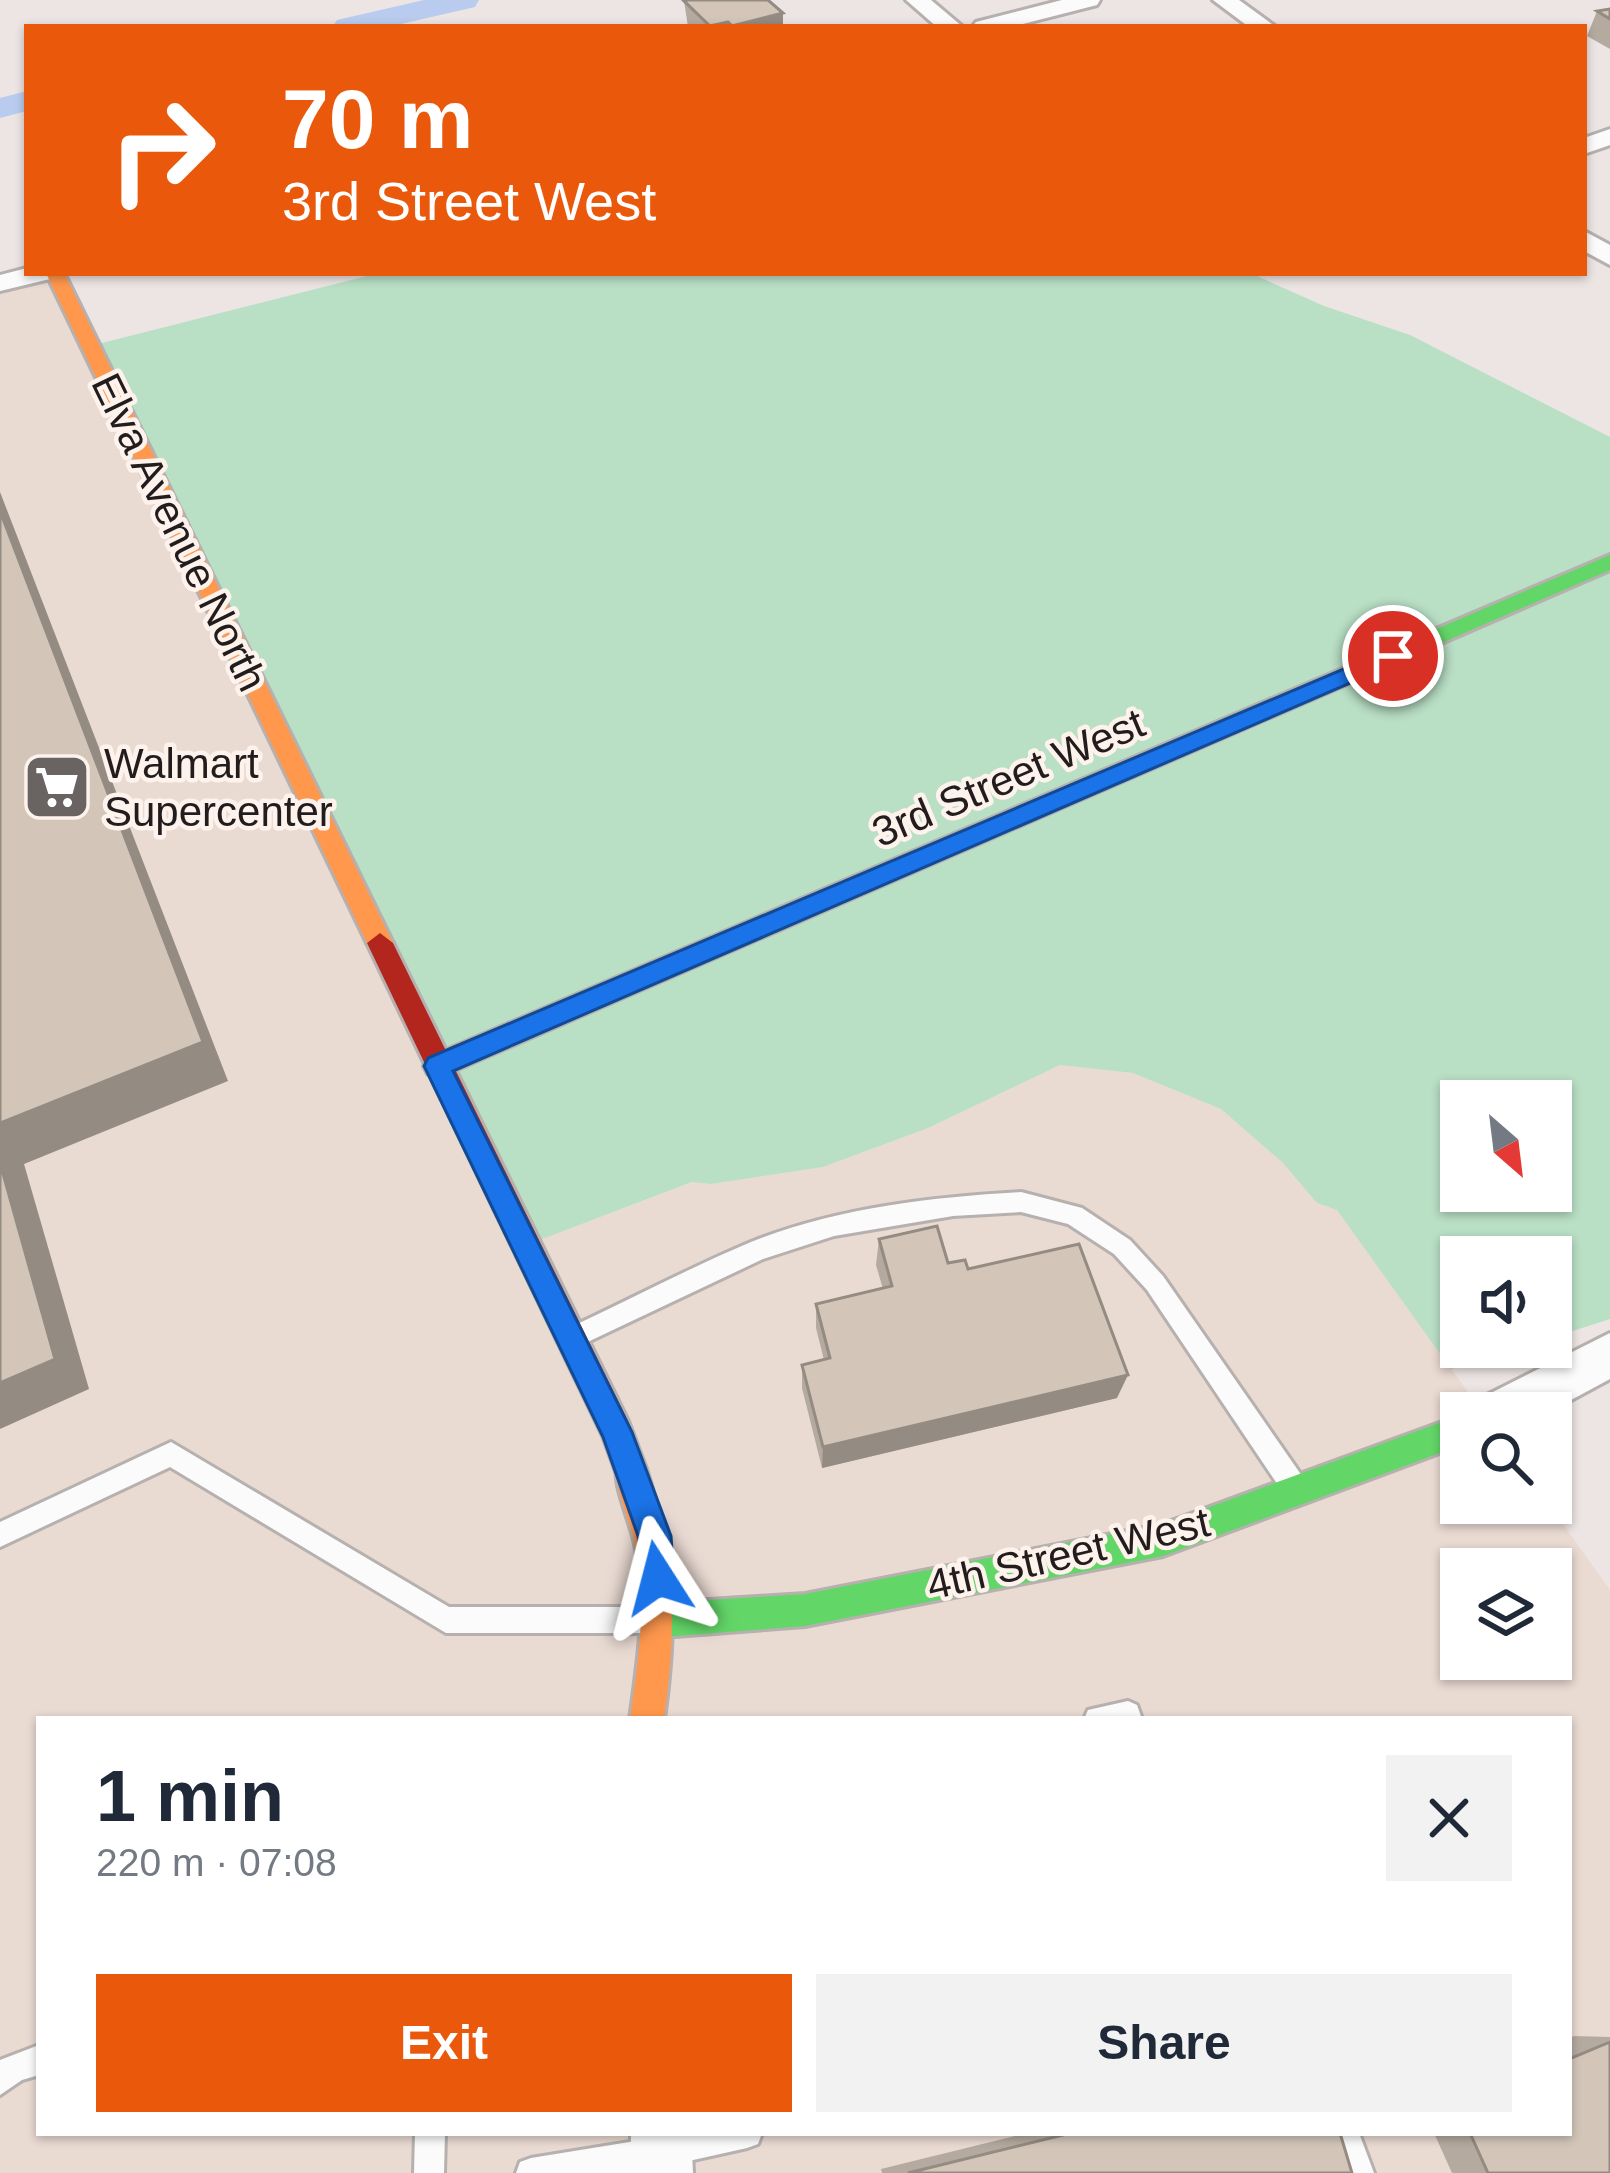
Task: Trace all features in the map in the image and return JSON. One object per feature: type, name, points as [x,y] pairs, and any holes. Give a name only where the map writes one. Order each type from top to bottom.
[{"type":"street","points":[[917,0],[947,24]]},
{"type":"street","points":[[996,24],[1089,0]]},
{"type":"street","points":[[1223,0],[1259,24]]},
{"type":"street","points":[[0,284],[29,276]]},
{"type":"street","name":"Elva Avenue North","points":[[56,276],[616,1432],[654,1536],[662,1620],[647,1716]]},
{"type":"street","name":"3rd Street West","points":[[437,1066],[1610,562]]},
{"type":"street","points":[[1540,1392],[1610,1355]]},
{"type":"street","name":"4th Street West","points":[[662,1620],[805,1610],[1163,1540],[1440,1438]]},
{"type":"lane","points":[[571,1339],[758,1250],[834,1226],[953,1206],[1021,1202],[1074,1215],[1121,1247],[1154,1283],[1298,1492]]},
{"type":"lane","points":[[0,1535],[171,1454],[446,1620],[662,1620]]},
{"type":"lane","points":[[0,2080],[13,2068],[36,2061]]},
{"type":"lane","points":[[429,2173],[430,2136]]},
{"type":"lane","points":[[531,2173],[661,2153],[734,2136]]},
{"type":"lane","points":[[1345,2136],[1359,2173]]},
{"type":"shaded area","points":[[60,276],[532,1243],[693,1182],[711,1184],[823,1167],[928,1128],[1060,1065],[1133,1073],[1221,1109],[1283,1163],[1317,1203],[1337,1210],[1440,1353],[1440,1368],[1451,1368],[1468,1392],[1440,1392],[1440,1524],[1563,1524],[1610,1590],[1610,2173],[0,2173],[0,283]]},
{"type":"green space","points":[[367,276],[1257,276],[1324,306],[1410,335],[1610,437],[1610,1319],[1572,1331],[1572,1236],[1440,1236],[1440,1354],[1337,1210],[1317,1203],[1283,1163],[1221,1109],[1133,1073],[1060,1065],[928,1128],[823,1167],[711,1184],[692,1182],[532,1243],[94,345]]},
{"type":"building","points":[[768,0],[783,13],[740,24],[708,24],[684,1]]},
{"type":"building","name":"Walmart Supercenter","points":[[0,511],[203,1042],[0,1123]]},
{"type":"building","points":[[0,1163],[55,1359],[0,1383]]},
{"type":"building","points":[[937,1226],[948,1263],[965,1260],[968,1269],[1079,1244],[1128,1375],[823,1447],[802,1365],[830,1358],[816,1304],[892,1286],[879,1239]]},
{"type":"building","points":[[1610,2042],[1610,2173],[1488,2173],[1471,2136],[1572,2136],[1572,2058]]},
{"type":"building","points":[[1059,2136],[1341,2136],[1352,2173],[908,2173]]},
{"type":"waterway","points":[[361,24],[464,0]]},
{"type":"waterway","points":[[0,108],[24,102]]},
{"type":"traffic: fast","points":[[437,1066],[1610,562]]},
{"type":"traffic: fast","points":[[662,1620],[805,1610],[1163,1540],[1440,1438]]},
{"type":"traffic: slow","points":[[56,276],[380,943]]},
{"type":"traffic: slow","points":[[630,1469],[650,1536],[658,1593],[647,1716]]},
{"type":"traffic: jam","points":[[380,943],[617,1432],[630,1469]]},
{"type":"place","name":"Walmart Supercenter","points":[[57,787]]},
{"type":"route","points":[[658,1578],[654,1536],[616,1432],[437,1066],[1393,656]]}]
